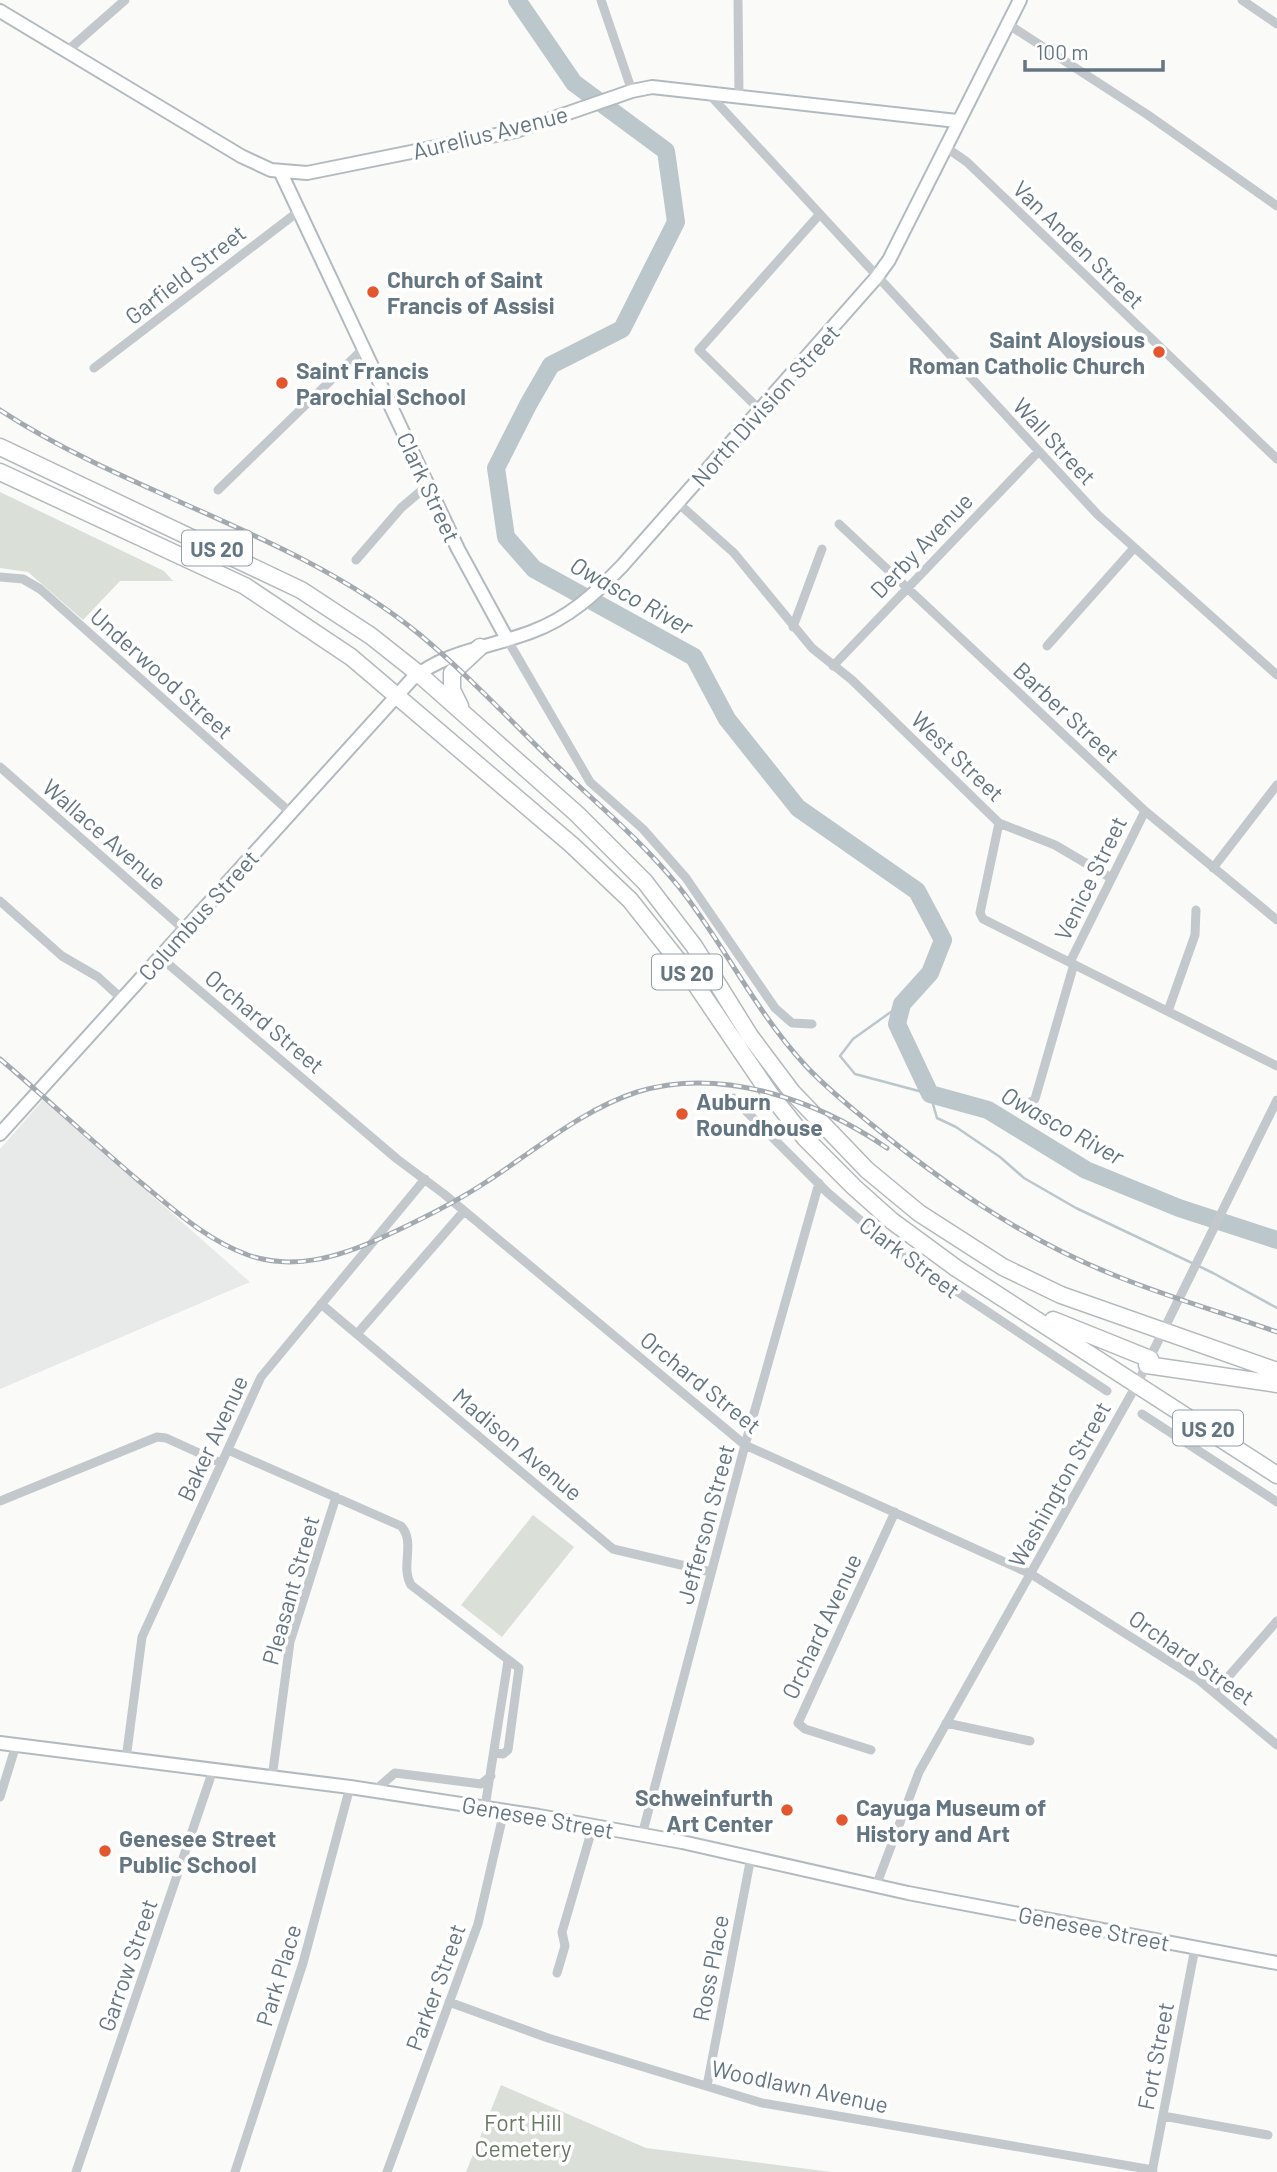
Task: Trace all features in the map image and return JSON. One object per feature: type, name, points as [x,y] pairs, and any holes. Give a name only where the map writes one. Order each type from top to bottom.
[{"type":"highway","name":"US 20","points":[[0,447],[301,590],[372,636],[419,674],[577,814],[645,882],[694,946],[750,1036],[792,1092],[831,1136],[886,1187],[944,1230],[1003,1267],[1061,1295],[1277,1371]]},
{"type":"highway","name":"US 20","points":[[0,472],[245,586],[296,617],[351,657],[572,845],[630,900],[688,973],[770,1094],[827,1162],[916,1240],[1277,1475]]},
{"type":"highway","points":[[472,722],[455,696],[450,680],[455,667],[480,647]]},
{"type":"highway","points":[[1030,1314],[1149,1362],[1277,1384]]},
{"type":"street","points":[[67,51],[125,0]]},
{"type":"street","points":[[601,0],[628,92]]},
{"type":"street","points":[[738,0],[739,90]]},
{"type":"street","name":"North Division Street","points":[[396,696],[419,674],[446,659],[545,626],[587,601],[622,566],[889,260],[944,146],[1020,0]]},
{"type":"street","points":[[1242,0],[1277,24]]},
{"type":"street","points":[[0,11],[241,156],[281,173]]},
{"type":"street","points":[[1006,23],[1148,115],[1277,206]]},
{"type":"street","name":"Aurelius Avenue","points":[[281,173],[307,173],[503,134],[628,92],[652,87],[708,93],[739,90],[957,121]]},
{"type":"street","name":"Wall Street","points":[[708,93],[1038,452],[1134,548],[1277,675]]},
{"type":"street","name":"Van Anden Street","points":[[944,146],[967,162],[1277,459]]},
{"type":"street","name":"Clark Street","points":[[281,173],[428,485],[506,639],[590,782],[643,829],[687,878],[780,1013],[795,1024],[811,1024]]},
{"type":"street","name":"Garfield Street","points":[[94,368],[299,211]]},
{"type":"street","points":[[760,410],[699,350],[819,215]]},
{"type":"street","points":[[218,491],[363,349]]},
{"type":"street","name":"Derby Avenue","points":[[833,666],[1038,452]]},
{"type":"street","points":[[356,561],[401,508],[428,485]]},
{"type":"street","name":"West Street","points":[[678,503],[734,553],[793,627],[833,666],[852,680],[999,823],[980,913],[983,919],[1277,1066]]},
{"type":"street","name":"Barber Street","points":[[839,524],[1145,811],[1277,920]]},
{"type":"street","points":[[1047,646],[1134,548]]},
{"type":"street","points":[[793,627],[822,549]]},
{"type":"street","name":"Underwood Street","points":[[0,577],[23,579],[40,590],[290,813]]},
{"type":"street","name":"Columbus Street","points":[[0,1134],[396,696]]},
{"type":"street","name":"Wallace Avenue","points":[[0,767],[185,930]]},
{"type":"street","points":[[1213,868],[1277,785]]},
{"type":"street","name":"Venice Street","points":[[1017,1102],[1027,1104],[1035,1100],[1072,963],[1145,811]]},
{"type":"street","points":[[999,823],[1055,845],[1111,878]]},
{"type":"street","points":[[0,901],[62,956],[93,974],[122,999]]},
{"type":"street","points":[[1168,1011],[1195,936],[1196,910]]},
{"type":"street","name":"Orchard Street","points":[[160,957],[746,1445],[1031,1573],[1216,1692],[1277,1745]]},
{"type":"street","name":"Clark Street","points":[[733,1098],[819,1183],[899,1253],[1107,1391]]},
{"type":"street","name":"Washington Street","points":[[876,1886],[919,1772],[1138,1384],[1277,1100]]},
{"type":"street","name":"Baker Avenue","points":[[126,1759],[142,1637],[265,1370],[425,1179]]},
{"type":"street","name":"Jefferson Street","points":[[642,1835],[711,1572],[819,1183]]},
{"type":"street","points":[[357,1334],[464,1211]]},
{"type":"street","name":"Madison Avenue","points":[[321,1304],[613,1549],[711,1572]]},
{"type":"street","points":[[1142,1414],[1277,1502]]},
{"type":"street","points":[[0,1500],[157,1437],[166,1438],[221,1463]]},
{"type":"street","name":"Pleasant Street","points":[[228,1450],[401,1525],[408,1539],[406,1570],[411,1585],[508,1661],[485,1807]]},
{"type":"street","name":"Pleasant Street","points":[[272,1778],[290,1642],[336,1497]]},
{"type":"street","name":"Orchard Avenue","points":[[871,1750],[805,1729],[798,1723],[895,1512]]},
{"type":"street","points":[[1216,1692],[1277,1621]]},
{"type":"street","points":[[946,1723],[1030,1741]]},
{"type":"street","name":"Genesee Street","points":[[0,1744],[350,1787],[485,1807],[642,1835],[876,1886],[1277,1963]]},
{"type":"street","points":[[0,1797],[16,1745]]},
{"type":"street","name":"Garrow Street","points":[[76,2172],[213,1770]]},
{"type":"street","points":[[374,1791],[395,1773],[481,1784],[491,1776]]},
{"type":"street","name":"Park Place","points":[[235,2172],[300,1974],[350,1787]]},
{"type":"street","name":"Parker Street","points":[[387,2172],[482,1912],[504,1811]]},
{"type":"street","points":[[557,1973],[565,1946],[562,1932],[593,1826]]},
{"type":"street","name":"Ross Place","points":[[707,2086],[751,1857]]},
{"type":"street","name":"Fort Street","points":[[1152,2171],[1195,1948]]},
{"type":"street","name":"Woodlawn Avenue","points":[[449,2002],[548,2038],[762,2103],[1152,2171]]},
{"type":"street","points":[[1163,2116],[1268,2135]]},
{"type":"shaded area","points":[[43,1100],[250,1282],[0,1389],[0,1149]]},
{"type":"green space","points":[[0,492],[164,571],[173,581],[120,581],[83,620],[28,572],[0,568]]},
{"type":"green space","points":[[533,1515],[574,1547],[502,1637],[461,1605]]},
{"type":"green space","name":"Fort Hill Cemetery","points":[[501,2085],[646,2148],[831,2172],[466,2172]]},
{"type":"waterway","name":"Owasco River","points":[[517,0],[574,83],[666,151],[676,222],[622,329],[551,365],[529,403],[496,468],[506,537],[534,569],[694,657],[727,719],[798,808],[917,891],[943,940],[930,973],[902,1004],[897,1024],[930,1094],[988,1110],[1086,1170],[1179,1208],[1277,1240]]},
{"type":"waterway","points":[[902,1004],[853,1039],[840,1056],[855,1074],[930,1094],[937,1118],[956,1127],[1000,1157],[1024,1178],[1076,1208],[1213,1273],[1277,1308]]},
{"type":"railway","points":[[0,410],[104,467],[320,568],[371,599],[419,634],[470,680],[665,870],[711,931],[787,1044],[813,1073],[854,1110],[927,1168],[984,1208],[1077,1259],[1151,1289],[1277,1332]]},
{"type":"railway","points":[[0,1059],[190,1223],[233,1249],[265,1260],[282,1262],[316,1260],[381,1238],[471,1192],[557,1133],[596,1110],[637,1092],[669,1085],[702,1083],[767,1092],[830,1115],[887,1148]]},
{"type":"place","name":"Church of Saint Francis of Assisi","points":[[373,292]]},
{"type":"place","name":"Saint Aloysious Roman Catholic Church","points":[[1159,352]]},
{"type":"place","name":"Saint Francis Parochial School","points":[[282,383]]},
{"type":"place","name":"Auburn Roundhouse","points":[[682,1114]]},
{"type":"place","name":"Schweinfurth Art Center","points":[[787,1810]]},
{"type":"place","name":"Cayuga Museum of History and Art","points":[[842,1820]]},
{"type":"place","name":"Genesee Street Public School","points":[[105,1851]]}]
